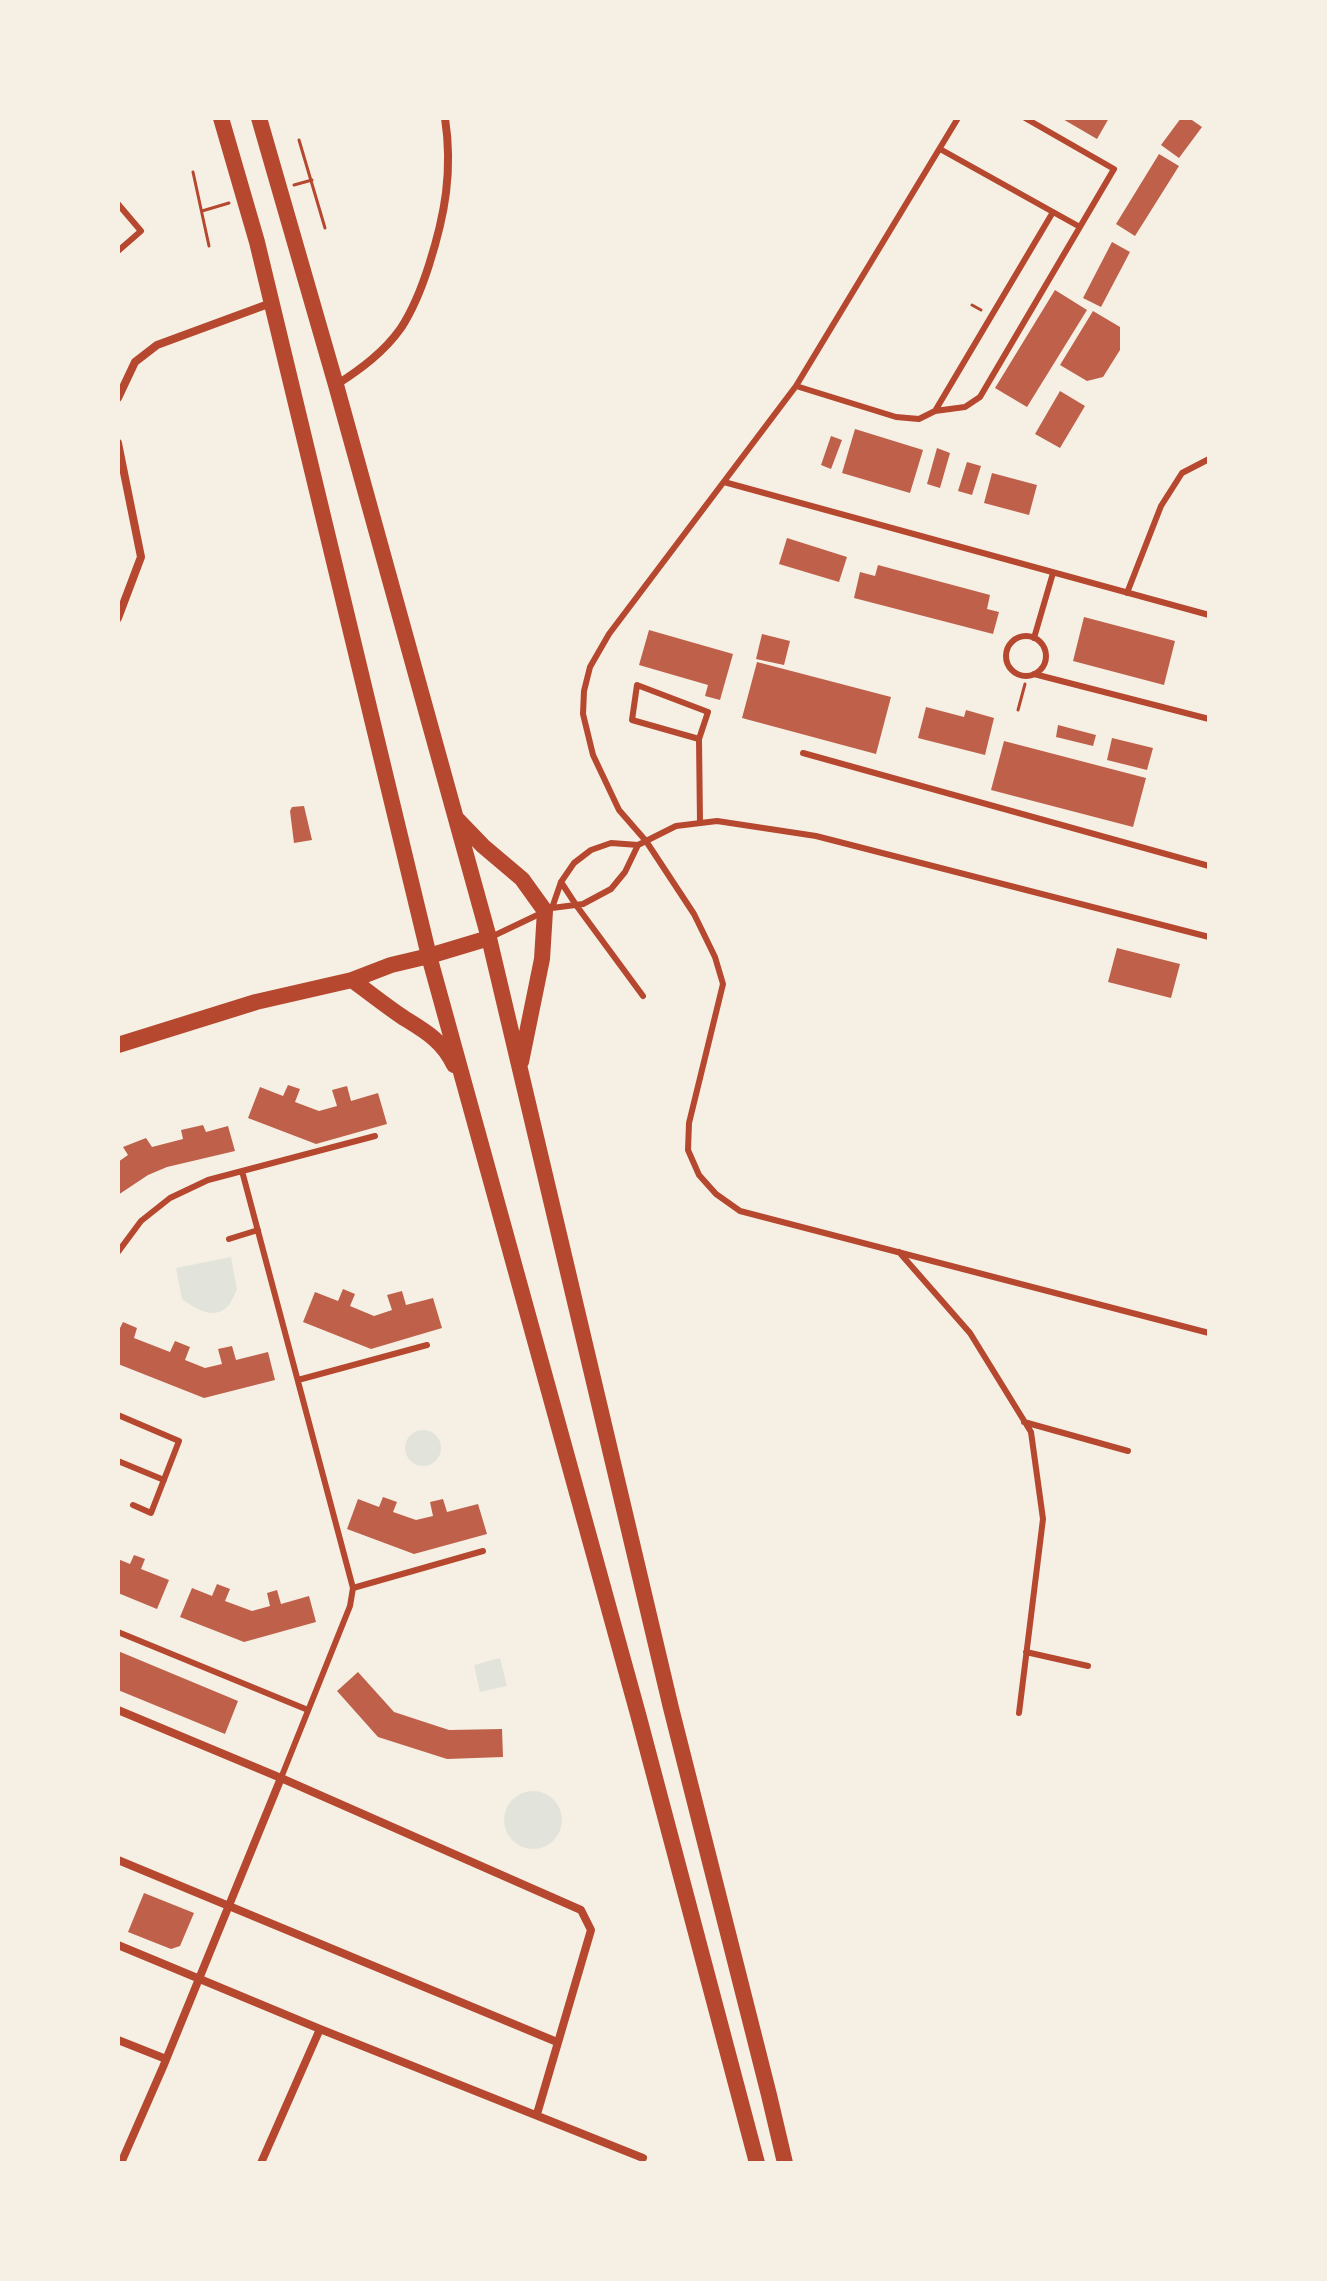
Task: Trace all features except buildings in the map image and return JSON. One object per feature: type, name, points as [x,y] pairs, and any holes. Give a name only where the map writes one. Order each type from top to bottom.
[{"type":"main road","points":[[221,118],[257,242],[294,390],[429,956],[638,1714],[757,2163]]},
{"type":"main road","points":[[259,118],[489,938],[671,1708],[785,2163]]},
{"type":"main road","points":[[456,818],[522,879],[548,910],[542,959],[520,1068]]},
{"type":"main road","points":[[120,1042],[256,1002],[352,980],[391,965],[489,938]]},
{"type":"main road","points":[[352,980],[429,1032],[449,1053],[468,1094]]},
{"type":"street","points":[[336,385],[370,363],[401,328],[420,294],[447,197],[449,159],[445,118]]},
{"type":"street","points":[[118,398],[135,362],[157,345],[271,303]]},
{"type":"street","points":[[118,443],[141,557],[118,618]]},
{"type":"street","points":[[118,1710],[581,1910],[591,1930],[537,2114]]},
{"type":"street","points":[[121,2163],[281,1778]]},
{"type":"street","points":[[118,1860],[557,2042]]},
{"type":"street","points":[[118,1945],[643,2158]]},
{"type":"street","points":[[261,2163],[320,2029]]},
{"type":"street","points":[[118,2040],[166,2059]]},
{"type":"lane","points":[[958,118],[796,386],[609,634],[590,667],[583,714],[593,755],[619,810],[646,841],[694,914],[715,957],[723,984],[689,1123],[688,1150],[699,1175],[716,1194],[740,1211],[1209,1333]]},
{"type":"lane","points":[[796,386],[896,417],[919,419],[935,411],[965,407],[980,397],[1114,169],[1025,118]]},
{"type":"lane","points":[[940,149],[1080,227]]},
{"type":"lane","points":[[118,204],[141,231],[118,251]]},
{"type":"lane","points":[[935,411],[1053,212]]},
{"type":"lane","points":[[1127,593],[1161,506],[1182,473],[1209,459]]},
{"type":"lane","points":[[724,482],[1127,593],[1208,612]]},
{"type":"lane","points":[[1034,638],[1053,573]]},
{"type":"lane","points":[[1030,675],[1043,666],[1046,660],[1044,647],[1034,638],[1022,636],[1010,643],[1005,655],[1014,673],[1209,719]]},
{"type":"lane","points":[[699,739],[632,720],[637,685],[708,712],[699,739],[700,823]]},
{"type":"lane","points":[[803,753],[1209,866]]},
{"type":"lane","points":[[548,910],[574,863],[591,850],[611,843],[638,845],[676,826],[717,821],[816,836],[1209,937]]},
{"type":"lane","points":[[489,938],[548,910],[583,904],[611,889],[625,872],[638,845]]},
{"type":"lane","points":[[561,882],[643,996]]},
{"type":"lane","points":[[118,1252],[141,1221],[170,1198],[208,1180],[375,1136]]},
{"type":"lane","points":[[242,1171],[353,1588],[350,1606],[281,1778]]},
{"type":"lane","points":[[229,1239],[258,1230]]},
{"type":"lane","points":[[899,1252],[970,1333],[1031,1432],[1043,1519],[1019,1713]]},
{"type":"lane","points":[[298,1380],[427,1345]]},
{"type":"lane","points":[[118,1415],[179,1441],[151,1513],[133,1505]]},
{"type":"lane","points":[[1024,1422],[1128,1451]]},
{"type":"lane","points":[[118,1461],[164,1480]]},
{"type":"lane","points":[[353,1588],[483,1551]]},
{"type":"lane","points":[[118,1632],[308,1710]]},
{"type":"lane","points":[[1026,1652],[1088,1666]]},
{"type":"path","points":[[299,140],[325,228]]},
{"type":"path","points":[[193,172],[209,246]]},
{"type":"path","points":[[1018,710],[1030,675]]},
{"type":"shaded area","points":[[231,1257],[237,1290],[226,1308],[209,1313],[182,1299],[176,1268]]},
{"type":"shaded area","points":[[423,1430],[436,1435],[441,1448],[436,1461],[423,1466],[410,1461],[405,1448],[410,1435]]},
{"type":"shaded area","points":[[500,1658],[507,1686],[480,1692],[474,1665]]},
{"type":"shaded area","points":[[533,1791],[544,1793],[553,1800],[560,1809],[560,1831],[553,1840],[544,1847],[533,1849],[522,1847],[513,1840],[506,1831],[504,1820],[506,1809],[513,1800],[522,1793]]}]
